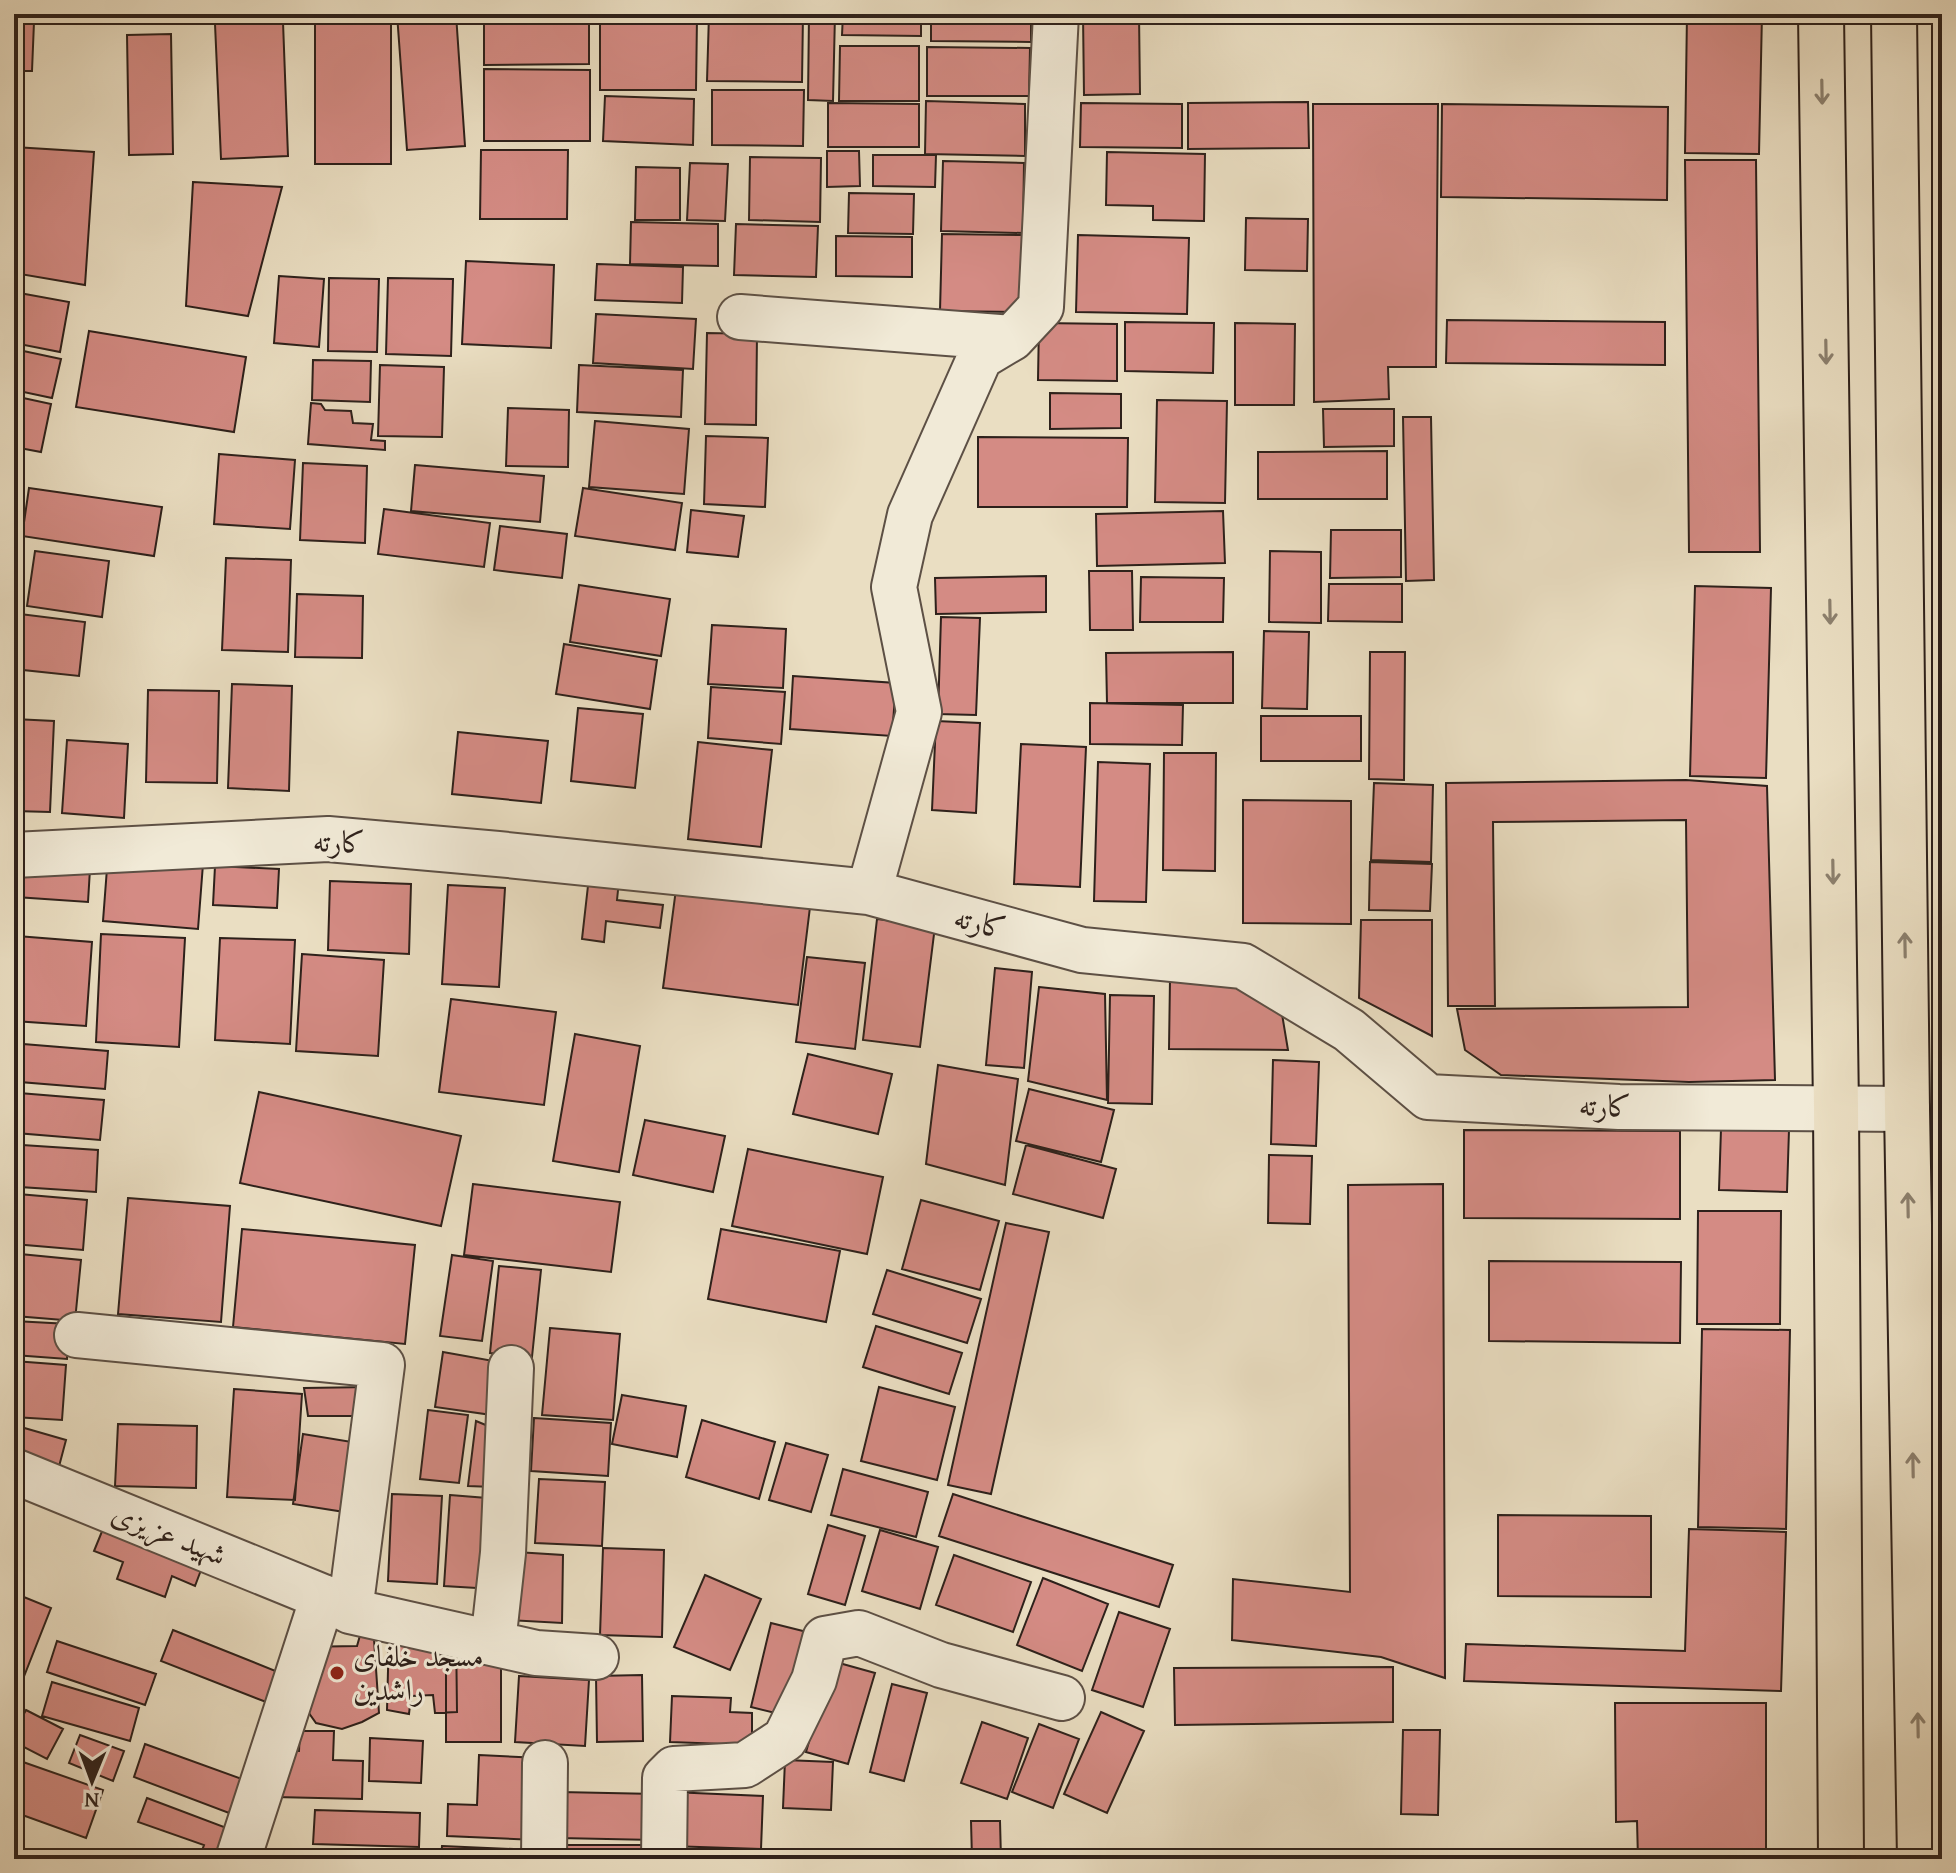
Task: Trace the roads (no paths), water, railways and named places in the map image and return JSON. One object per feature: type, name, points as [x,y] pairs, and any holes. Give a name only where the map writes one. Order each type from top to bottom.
[{"type":"main road","points":[[1821,14],[1836,1108],[1841,1859]]},
{"type":"main road","points":[[1894,14],[1907,1109],[1928,1567],[1920,1859]]},
{"type":"street","points":[[869,892],[919,712],[894,587],[910,515],[980,357],[1012,338],[1041,307],[1056,14]]},
{"type":"street","points":[[740,317],[1012,338]]},
{"type":"street","name":"کارته","points":[[14,855],[328,839],[869,892],[1082,950],[1243,966],[1349,1030],[1428,1097],[1619,1107],[1907,1109]]},
{"type":"street","points":[[77,1335],[382,1365],[337,1604],[238,1859]]},
{"type":"street","points":[[493,1643],[503,1553],[511,1368]]},
{"type":"street","name":"شهید عزیزی","points":[[14,1471],[337,1604],[536,1653],[596,1657]]},
{"type":"street","points":[[664,1859],[665,1778],[674,1769],[745,1765],[785,1739],[814,1680],[825,1639],[859,1633],[941,1665],[1062,1698]]},
{"type":"street","points":[[544,1859],[545,1763]]},
{"type":"place","name":"مسجد خلفای راشدین","points":[[337,1673]]}]
